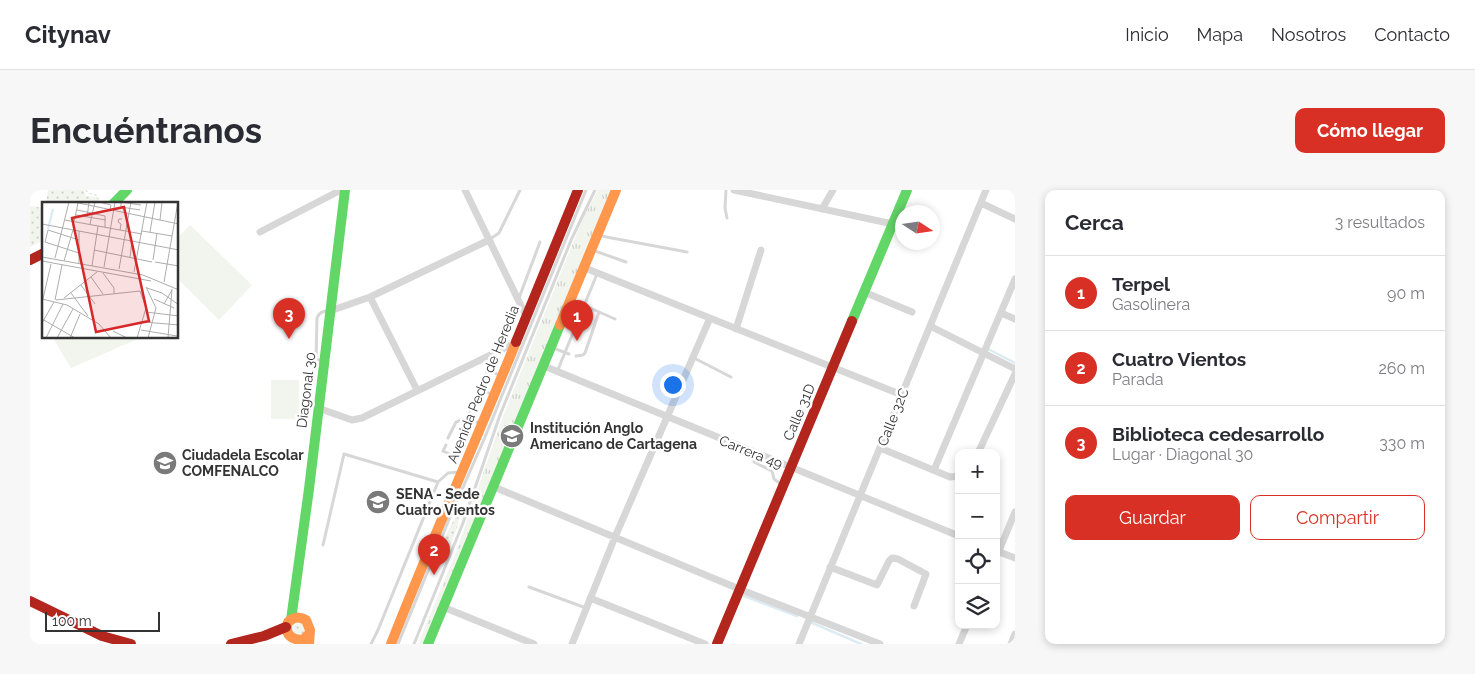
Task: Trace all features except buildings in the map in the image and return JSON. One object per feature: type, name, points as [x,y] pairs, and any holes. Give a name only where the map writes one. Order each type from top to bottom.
[{"type":"main road","points":[[116,202],[127,190]]},
{"type":"main road","name":"Diagonal 30","points":[[288,624],[295,594],[343,190]]},
{"type":"main road","name":"Avenida Pedro de Heredia","points":[[391,644],[432,540],[482,425],[578,190]]},
{"type":"main road","points":[[428,644],[616,190]]},
{"type":"main road","name":"Calle 31D","points":[[717,644],[907,190]]},
{"type":"main road","points":[[30,260],[42,254]]},
{"type":"main road","name":"Diagonal 30","points":[[295,594],[303,618]]},
{"type":"main road","points":[[30,601],[100,640],[131,644]]},
{"type":"main road","points":[[231,644],[264,636],[288,624],[297,617],[303,618],[310,626],[309,644]]},
{"type":"main road","points":[[288,624],[287,634],[294,642]]},
{"type":"main road","points":[[264,636],[294,642],[303,640],[310,633]]},
{"type":"street","points":[[260,232],[343,190]]},
{"type":"street","points":[[465,190],[526,316]]},
{"type":"street","points":[[734,190],[893,224]]},
{"type":"street","points":[[822,209],[833,190]]},
{"type":"street","name":"Calle 32C","points":[[799,644],[986,190]]},
{"type":"street","points":[[981,203],[1015,219]]},
{"type":"street","points":[[330,311],[370,297],[489,240]]},
{"type":"street","points":[[736,328],[761,250]]},
{"type":"street","points":[[585,268],[902,395]]},
{"type":"street","points":[[934,470],[1015,279]]},
{"type":"street","points":[[864,292],[912,312]]},
{"type":"street","points":[[370,297],[418,390]]},
{"type":"street","points":[[1001,313],[1015,319]]},
{"type":"street","points":[[572,644],[615,537],[710,318]]},
{"type":"street","points":[[930,326],[1015,369]]},
{"type":"street","points":[[318,408],[335,415],[357,420],[515,343]]},
{"type":"street","name":"Carrera 49","points":[[544,366],[955,534]]},
{"type":"street","points":[[980,449],[1015,374]]},
{"type":"street","points":[[880,448],[950,477],[955,476]]},
{"type":"street","points":[[494,486],[740,589],[879,644]]},
{"type":"street","points":[[1000,548],[1013,522],[1015,512]]},
{"type":"street","points":[[1000,555],[1015,558]]},
{"type":"street","points":[[830,567],[877,585],[892,558],[906,563],[926,574],[914,606]]},
{"type":"street","points":[[590,598],[705,644]]},
{"type":"street","points":[[443,607],[534,644]]},
{"type":"street","points":[[959,644],[965,629]]},
{"type":"street","points":[[1011,644],[1015,634]]},
{"type":"lane","points":[[489,240],[499,233],[520,190]]},
{"type":"lane","points":[[398,644],[586,190]]},
{"type":"lane","points":[[414,644],[463,523],[500,416],[575,231],[595,190]]},
{"type":"lane","points":[[726,190],[725,208],[727,218]]},
{"type":"lane","points":[[598,235],[687,252]]},
{"type":"lane","points":[[518,301],[540,242]]},
{"type":"lane","points":[[592,250],[626,262]]},
{"type":"lane","points":[[557,372],[567,353],[597,273]]},
{"type":"lane","points":[[571,300],[615,319]]},
{"type":"lane","points":[[576,356],[583,355],[599,312]]},
{"type":"lane","points":[[552,347],[567,353]]},
{"type":"lane","points":[[693,357],[731,377]]},
{"type":"lane","points":[[478,394],[486,374],[493,372],[502,376]]},
{"type":"lane","points":[[480,389],[494,395]]},
{"type":"lane","points":[[462,430],[475,401]]},
{"type":"lane","points":[[448,438],[456,422],[467,418],[482,425]]},
{"type":"lane","points":[[446,445],[443,451],[452,455],[455,448]]},
{"type":"lane","points":[[754,453],[754,462],[772,470],[776,481],[783,485]]},
{"type":"lane","points":[[323,545],[344,454],[438,482]]},
{"type":"lane","points":[[371,644],[438,482],[448,473],[462,472]]},
{"type":"lane","points":[[529,587],[586,608]]},
{"type":"path","points":[[86,190],[88,193],[99,196]]},
{"type":"green space","points":[[48,190],[83,190],[86,196],[99,198],[99,202],[46,202]]},
{"type":"green space","points":[[598,190],[612,190],[423,644],[418,644],[455,555],[502,419],[583,218]]},
{"type":"green space","points":[[30,206],[42,208],[42,241],[30,247]]},
{"type":"green space","points":[[190,225],[252,285],[219,320],[179,280],[179,236]]},
{"type":"green space","points":[[54,339],[138,339],[71,368]]},
{"type":"green space","points":[[271,380],[299,380],[299,419],[271,419]]},
{"type":"green space","points":[[462,506],[457,528],[444,561],[436,558],[451,525]]},
{"type":"green space","points":[[296,621],[306,624],[305,635],[295,637],[290,627]]},
{"type":"waterway","points":[[988,349],[1015,363]]},
{"type":"waterway","points":[[744,596],[797,616]]},
{"type":"waterway","points":[[810,622],[861,644]]},
{"type":"traffic: fast","points":[[115,202],[127,190]]},
{"type":"traffic: fast","points":[[291,620],[309,489],[345,190]]},
{"type":"traffic: fast","points":[[852,321],[907,190]]},
{"type":"traffic: fast","points":[[428,644],[560,325]]},
{"type":"traffic: slow","points":[[560,325],[616,190]]},
{"type":"traffic: slow","points":[[391,644],[516,342]]},
{"type":"traffic: slow","points":[[309,644],[310,630],[306,620],[297,618],[288,622],[288,633],[295,639],[303,640],[310,633]]},
{"type":"traffic: jam","points":[[516,342],[578,190]]},
{"type":"traffic: jam","points":[[30,260],[42,254]]},
{"type":"traffic: jam","points":[[717,644],[852,321]]},
{"type":"traffic: jam","points":[[30,601],[102,636],[131,644]]},
{"type":"traffic: jam","points":[[231,644],[264,636],[286,627]]},
{"type":"place","name":"Biblioteca cedesarrollo","points":[[289,339]]},
{"type":"place","name":"Terpel","points":[[577,341]]},
{"type":"place","name":"Institución Anglo Americano de Cartagena","points":[[512,436]]},
{"type":"place","name":"Ciudadela Escolar COMFENALCO","points":[[165,463]]},
{"type":"place","name":"SENA - Sede Cuatro Vientos","points":[[378,502]]},
{"type":"place","name":"Cuatro Vientos","points":[[434,575]]}]
